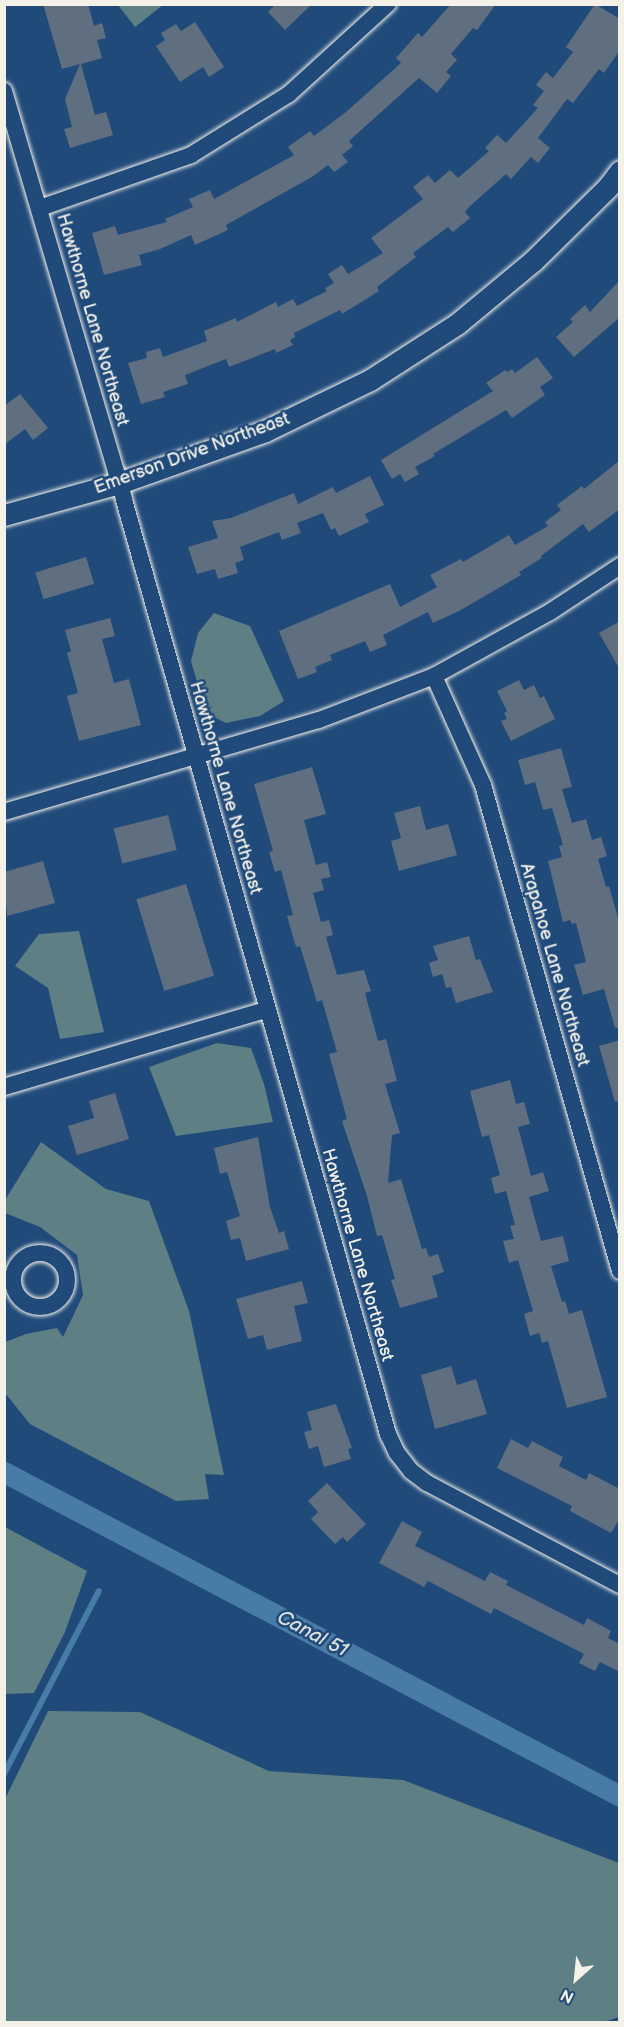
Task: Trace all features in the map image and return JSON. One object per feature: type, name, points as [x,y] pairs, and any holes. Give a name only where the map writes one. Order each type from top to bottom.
[{"type":"street","points":[[40,208],[191,155],[289,94],[388,4]]},
{"type":"street","name":"Hawthorne Lane Northeast","points":[[4,91],[119,483],[387,1432],[397,1453],[411,1471],[427,1483],[620,1585]]},
{"type":"street","name":"Emerson Drive Northeast","points":[[4,515],[119,483],[265,431],[370,380],[457,324],[533,261],[608,187],[620,171]]},
{"type":"street","points":[[4,812],[319,720],[434,676],[550,612],[620,566]]},
{"type":"street","name":"Arapahoe Lane Northeast","points":[[434,676],[483,785],[620,1271]]},
{"type":"street","points":[[4,1087],[266,1010]]},
{"type":"green space","points":[[118,4],[163,5],[135,27]]},
{"type":"green space","points":[[214,613],[250,626],[284,701],[260,716],[226,723],[206,713],[191,661],[198,633]]},
{"type":"green space","points":[[79,931],[104,1032],[60,1039],[48,988],[15,966],[39,934]]},
{"type":"green space","points":[[217,1043],[251,1048],[264,1084],[273,1122],[176,1136],[149,1067]]},
{"type":"green space","points":[[41,1142],[106,1189],[149,1201],[189,1311],[224,1475],[205,1474],[209,1499],[176,1501],[30,1424],[5,1393],[5,1342],[26,1334],[57,1328],[63,1337],[83,1295],[77,1255],[40,1227],[5,1213],[5,1200]]},
{"type":"green space","points":[[5,1527],[87,1571],[65,1632],[34,1693],[5,1694]]},
{"type":"green space","points":[[48,1711],[140,1712],[269,1771],[403,1780],[619,1863],[619,2017],[604,2022],[5,2022],[5,1799]]},
{"type":"building","points":[[43,4],[88,4],[94,26],[102,23],[106,38],[97,40],[102,58],[81,64],[95,115],[106,112],[113,135],[70,148],[64,129],[72,127],[65,99],[80,64],[62,69]]},
{"type":"building","points":[[276,4],[312,4],[285,30],[268,12]]},
{"type":"building","points":[[451,4],[496,4],[477,30],[473,28],[451,54],[457,60],[446,72],[451,76],[437,93],[419,78],[349,141],[353,146],[342,155],[348,162],[334,172],[328,165],[312,177],[226,225],[228,230],[195,245],[191,235],[160,249],[139,255],[142,265],[104,275],[92,233],[115,226],[118,235],[167,222],[165,219],[193,207],[189,199],[210,190],[214,199],[294,155],[288,147],[310,131],[314,136],[346,112],[401,63],[396,58],[418,33],[422,37]]},
{"type":"building","points":[[595,4],[620,19],[620,50],[604,73],[599,69],[573,103],[567,99],[538,138],[550,148],[538,163],[531,157],[511,179],[506,174],[469,207],[465,212],[470,218],[453,232],[448,227],[413,253],[416,257],[377,287],[379,291],[342,314],[340,310],[294,333],[295,337],[290,340],[293,345],[276,353],[275,349],[229,367],[226,359],[185,375],[188,384],[163,392],[165,397],[141,404],[128,363],[147,358],[146,352],[160,348],[163,357],[207,341],[204,331],[236,318],[237,322],[276,302],[278,307],[293,299],[297,306],[327,291],[325,288],[334,283],[328,274],[342,265],[348,274],[383,253],[371,238],[423,199],[413,187],[428,175],[435,183],[450,170],[458,178],[489,151],[485,148],[497,135],[506,143],[538,108],[533,105],[544,91],[536,85],[546,72],[553,78],[573,52],[566,47]]},
{"type":"building","points":[[195,22],[224,67],[209,77],[203,67],[180,82],[156,46],[165,40],[161,33],[176,24],[181,31]]},
{"type":"building","points":[[620,280],[620,317],[574,357],[556,337],[573,322],[570,319],[585,305],[590,312]]},
{"type":"building","points":[[537,357],[553,378],[540,387],[545,395],[512,418],[506,410],[433,454],[435,456],[415,467],[419,474],[405,482],[400,474],[392,479],[381,460],[493,391],[486,383],[505,370],[507,372],[512,369],[515,373]]},
{"type":"building","points":[[20,394],[48,428],[33,440],[25,429],[4,445],[4,406]]},
{"type":"building","points":[[620,460],[620,509],[589,532],[583,524],[541,556],[542,558],[519,572],[521,575],[459,611],[433,623],[428,612],[383,635],[387,645],[370,652],[365,641],[330,655],[332,660],[315,667],[317,672],[298,679],[279,631],[390,584],[400,607],[437,587],[430,575],[461,559],[463,562],[509,535],[515,545],[548,526],[545,522],[561,510],[557,505],[582,486],[584,489]]},
{"type":"building","points":[[370,476],[384,505],[365,514],[369,522],[339,536],[335,528],[331,530],[323,513],[297,523],[301,533],[282,540],[279,532],[240,547],[244,560],[235,563],[238,573],[218,579],[215,569],[197,574],[188,547],[218,538],[212,521],[231,518],[294,493],[298,504],[333,487],[336,493]]},
{"type":"building","points":[[86,557],[94,584],[44,599],[35,572]]},
{"type":"building","points":[[110,618],[115,636],[102,639],[114,683],[129,679],[141,725],[79,741],[67,696],[78,693],[67,653],[71,651],[65,630]]},
{"type":"building","points":[[620,621],[620,670],[599,633]]},
{"type":"building","points":[[519,680],[524,690],[534,685],[540,698],[544,696],[555,719],[511,741],[501,721],[507,719],[504,713],[507,711],[497,691]]},
{"type":"building","points":[[561,748],[572,787],[562,789],[572,823],[586,819],[592,840],[601,837],[607,856],[598,859],[606,887],[609,886],[620,925],[620,1028],[615,1028],[604,989],[583,995],[574,965],[586,962],[576,923],[572,924],[570,920],[563,922],[548,861],[562,857],[559,846],[563,845],[552,808],[543,810],[535,782],[525,785],[518,760]]},
{"type":"building","points":[[312,767],[326,814],[304,820],[316,865],[327,862],[331,877],[321,879],[324,890],[313,893],[321,922],[329,920],[333,935],[326,937],[337,975],[364,970],[371,991],[365,993],[378,1041],[386,1039],[397,1081],[385,1084],[400,1133],[392,1135],[388,1183],[401,1179],[422,1249],[426,1248],[429,1257],[438,1254],[444,1272],[432,1276],[438,1297],[400,1308],[391,1280],[395,1279],[382,1235],[377,1236],[367,1196],[342,1121],[347,1119],[329,1054],[337,1052],[322,1000],[317,1002],[300,946],[296,947],[287,916],[293,915],[281,870],[275,872],[269,852],[273,851],[254,784]]},
{"type":"building","points":[[420,806],[426,830],[448,824],[457,855],[399,871],[391,841],[401,838],[394,813]]},
{"type":"building","points":[[168,815],[177,850],[122,863],[114,829]]},
{"type":"building","points":[[43,861],[55,903],[7,916],[4,872]]},
{"type":"building","points":[[186,884],[214,976],[164,991],[136,899]]},
{"type":"building","points":[[469,936],[476,960],[480,959],[493,992],[456,1003],[451,987],[446,988],[442,974],[433,977],[429,963],[438,960],[433,946]]},
{"type":"building","points":[[620,1040],[620,1101],[615,1102],[599,1046]]},
{"type":"building","points":[[510,1080],[516,1104],[524,1102],[530,1124],[518,1127],[531,1176],[543,1172],[549,1191],[529,1197],[541,1241],[563,1236],[569,1261],[551,1266],[562,1302],[565,1301],[569,1314],[582,1310],[607,1397],[567,1408],[548,1341],[542,1343],[539,1333],[530,1336],[524,1314],[533,1311],[518,1260],[509,1263],[503,1241],[514,1239],[510,1226],[515,1225],[506,1191],[495,1194],[491,1178],[500,1175],[489,1135],[482,1137],[470,1091]]},
{"type":"building","points":[[115,1093],[129,1139],[77,1155],[68,1126],[94,1118],[89,1101]]},
{"type":"building","points":[[258,1137],[270,1207],[279,1233],[284,1231],[289,1249],[246,1261],[240,1238],[231,1240],[226,1221],[240,1216],[227,1172],[220,1174],[214,1148]]},
{"type":"building","points":[[302,1281],[308,1303],[294,1306],[302,1341],[267,1350],[263,1335],[248,1339],[236,1299]]},
{"type":"building","points":[[451,1366],[457,1385],[476,1379],[487,1414],[435,1429],[421,1375]]},
{"type":"building","points":[[336,1404],[352,1448],[348,1449],[351,1459],[324,1467],[318,1446],[309,1449],[304,1432],[312,1430],[307,1412]]},
{"type":"building","points":[[511,1439],[528,1448],[532,1441],[563,1457],[559,1466],[586,1480],[589,1473],[620,1489],[620,1518],[611,1533],[570,1511],[572,1506],[497,1468]]},
{"type":"building","points":[[327,1483],[366,1524],[347,1542],[343,1537],[335,1544],[311,1519],[318,1512],[308,1501]]},
{"type":"building","points":[[402,1521],[422,1532],[415,1546],[485,1581],[490,1572],[508,1581],[506,1585],[584,1625],[587,1618],[611,1631],[608,1638],[620,1644],[620,1672],[600,1662],[595,1671],[579,1663],[584,1654],[494,1608],[491,1614],[428,1581],[424,1587],[379,1563]]},
{"type":"waterway","name":"Canal 51","points":[[4,1472],[620,1796]]},
{"type":"waterway","points":[[4,1774],[99,1591]]}]
